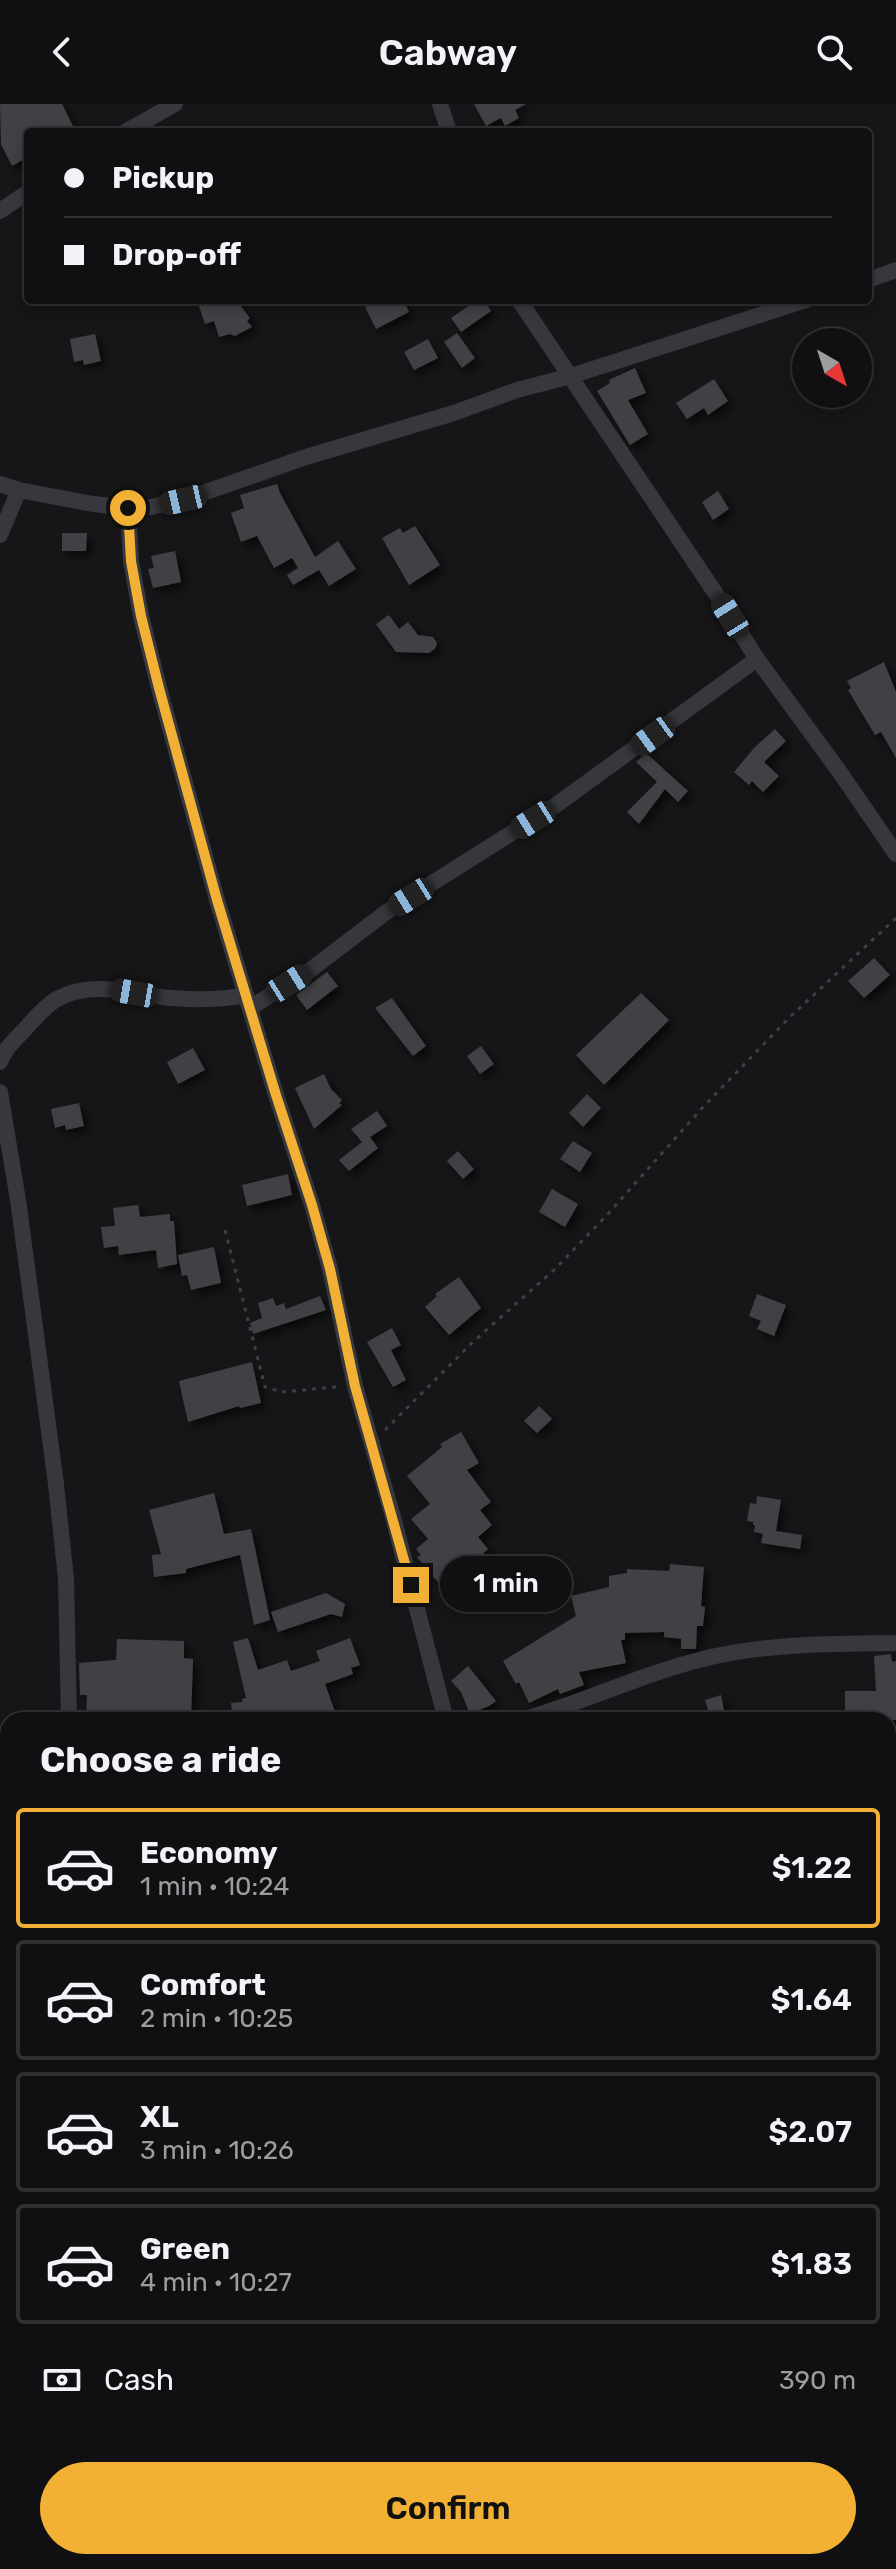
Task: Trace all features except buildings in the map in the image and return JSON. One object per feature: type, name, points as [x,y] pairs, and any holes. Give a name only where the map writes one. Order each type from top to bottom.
[{"type":"street","points":[[132,128],[175,104]]},
{"type":"street","points":[[440,104],[448,128]]},
{"type":"street","points":[[0,211],[24,195]]},
{"type":"street","points":[[872,279],[896,270]]},
{"type":"street","points":[[522,304],[757,659],[896,854]]},
{"type":"street","points":[[0,484],[128,508],[183,500],[306,457],[794,304]]},
{"type":"street","points":[[0,535],[19,490]]},
{"type":"street","points":[[128,508],[131,561],[141,616],[217,900],[330,1269],[355,1386],[444,1712]]},
{"type":"street","points":[[0,1062],[4,1053],[41,1012],[58,999],[76,993],[114,989],[171,998],[248,1002],[309,971],[385,913],[556,805],[757,659]]},
{"type":"street","points":[[0,1092],[18,1200],[56,1484],[66,1579],[69,1712]]},
{"type":"street","points":[[545,1712],[674,1667],[737,1652],[777,1645],[896,1643]]},
{"type":"path","points":[[372,1443],[474,1341],[554,1270],[778,1029],[896,918]]},
{"type":"path","points":[[225,1230],[265,1387],[282,1392],[355,1386]]},
{"type":"route","points":[[128,508],[131,561],[159,688],[217,900],[330,1269],[355,1386],[411,1585]]}]
